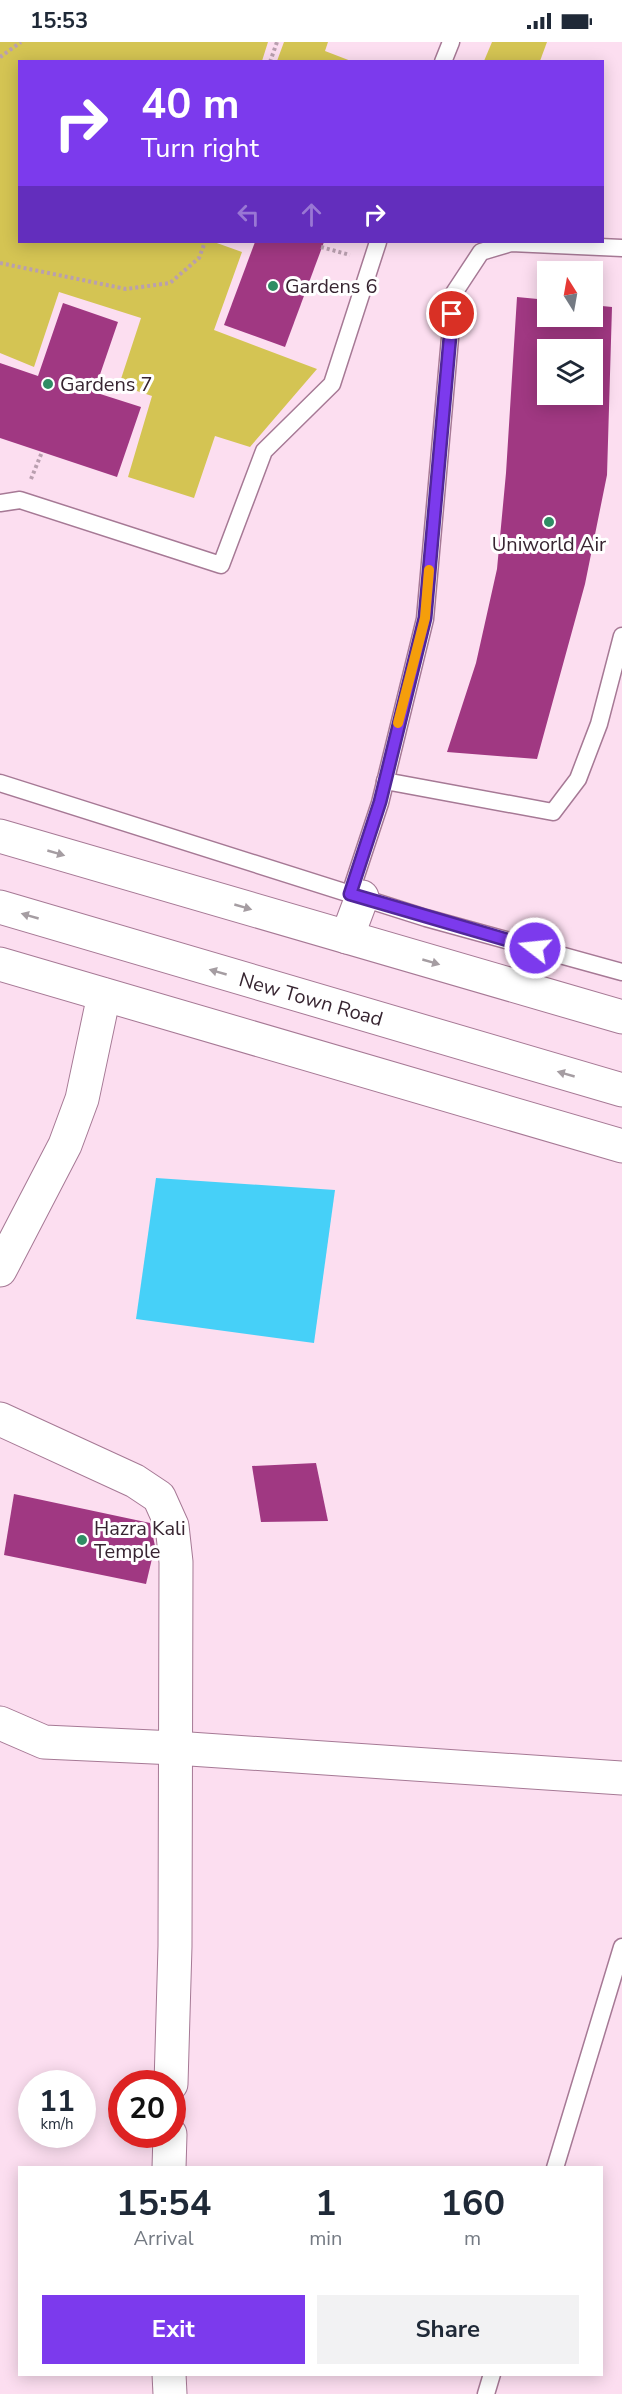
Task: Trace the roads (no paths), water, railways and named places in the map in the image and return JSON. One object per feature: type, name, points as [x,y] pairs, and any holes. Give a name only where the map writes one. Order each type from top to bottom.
[{"type":"street","points":[[0,836],[622,1017]]},
{"type":"street","points":[[347,937],[356,896]]},
{"type":"street","name":"New Town Road","points":[[0,908],[622,1090]]},
{"type":"street","points":[[0,964],[622,1146]]},
{"type":"street","points":[[0,1270],[68,1136],[82,1099],[104,995]]},
{"type":"street","points":[[0,1419],[135,1481],[159,1497],[172,1526],[176,1562],[175,1946],[171,2070]]},
{"type":"street","points":[[0,1723],[44,1742],[175,1748],[622,1778]]},
{"type":"street","points":[[169,2166],[170,2148]]},
{"type":"street","points":[[169,2376],[170,2394]]},
{"type":"lane","points":[[443,60],[451,42]]},
{"type":"lane","points":[[0,503],[20,500],[221,565],[264,451],[332,384],[378,243]]},
{"type":"lane","points":[[356,896],[425,618],[454,292],[480,252],[511,243],[622,248]]},
{"type":"lane","points":[[385,781],[553,812],[578,779],[599,724],[622,636]]},
{"type":"lane","points":[[0,783],[426,918],[622,972]]},
{"type":"lane","points":[[556,2166],[622,1947]]},
{"type":"lane","points":[[486,2394],[491,2376]]},
{"type":"water","points":[[156,1178],[335,1190],[314,1343],[136,1319]]},
{"type":"place","name":"Gardens 6","points":[[273,286]]},
{"type":"place","name":"Gardens 7","points":[[48,384]]},
{"type":"place","name":"Uniworld Air","points":[[549,522]]},
{"type":"place","name":"Hazra Kali Temple","points":[[82,1540]]}]
